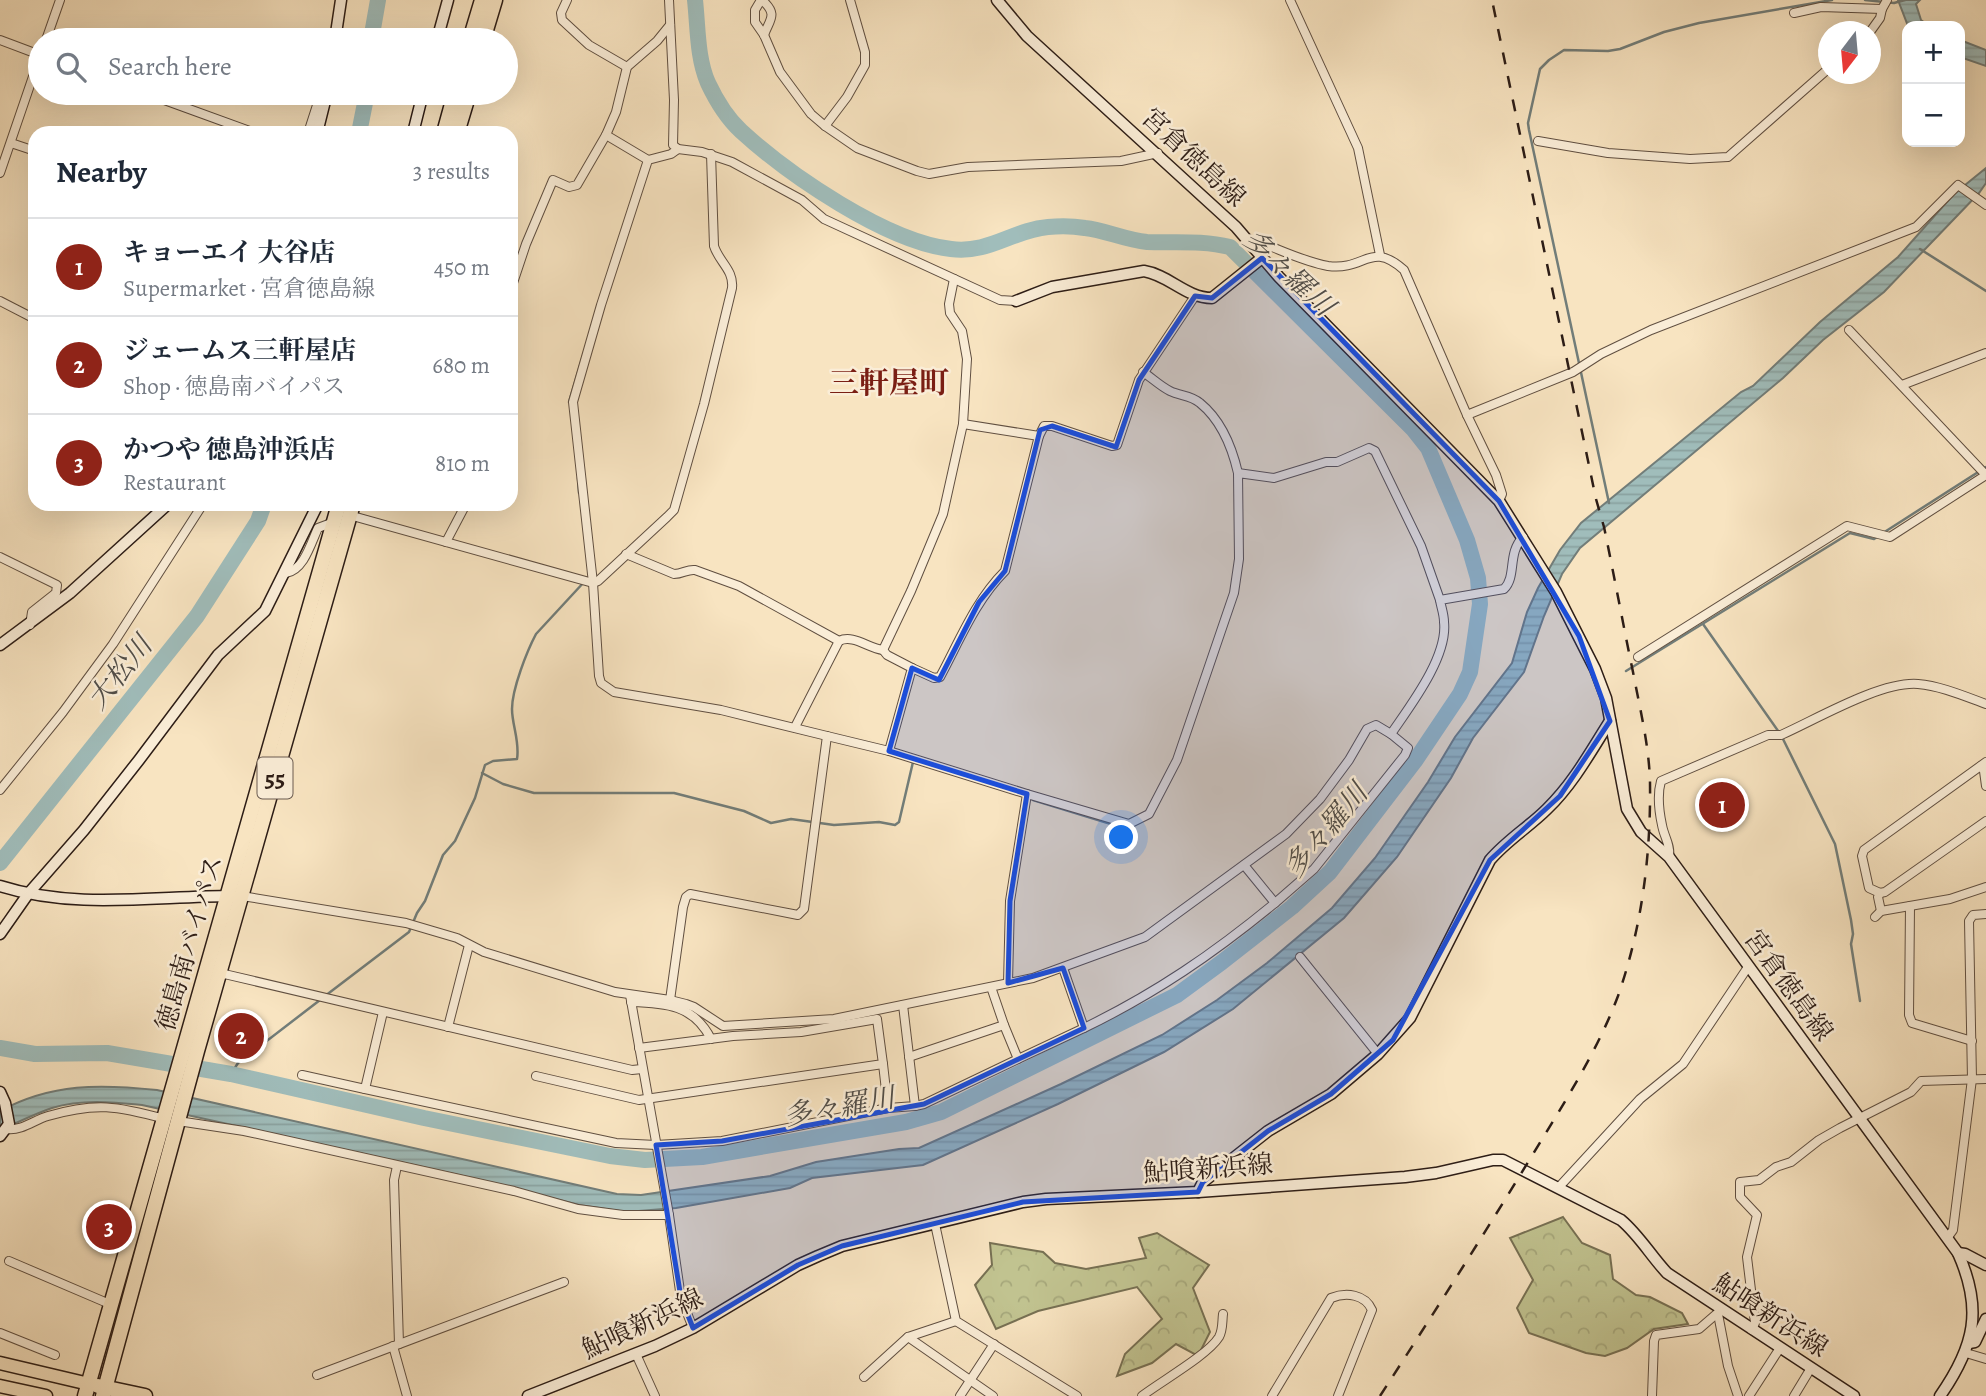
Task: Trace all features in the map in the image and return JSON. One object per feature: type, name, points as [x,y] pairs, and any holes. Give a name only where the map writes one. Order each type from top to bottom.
[{"type":"highway","points":[[474,28],[482,0]]},
{"type":"highway","points":[[487,28],[495,0]]},
{"type":"highway","points":[[446,126],[452,105]]},
{"type":"highway","points":[[459,126],[465,105]]},
{"type":"highway","name":"徳島南バイパス","points":[[191,1050],[220,973],[235,896],[334,522],[344,511]]},
{"type":"highway","name":"徳島南バイパス","points":[[104,1392],[172,1118],[346,511]]},
{"type":"highway","name":"徳島南バイパス","points":[[87,1390],[172,1118]]},
{"type":"highway","points":[[87,1390],[145,1396]]},
{"type":"main road","points":[[337,28],[341,0]]},
{"type":"main road","points":[[440,28],[448,0]]},
{"type":"main road","name":"宮倉徳島線","points":[[997,0],[1027,36],[1158,153],[1251,243],[1260,260],[1499,500],[1556,593],[1595,670],[1606,698],[1626,809],[1641,832],[1669,858],[1958,1252],[1970,1288],[1972,1306],[1968,1348],[1962,1364],[1940,1396]]},
{"type":"main road","points":[[319,126],[324,105]]},
{"type":"main road","points":[[415,126],[420,105]]},
{"type":"main road","points":[[1016,301],[1052,287],[1144,271],[1157,274],[1195,296],[1212,298],[1260,260]]},
{"type":"main road","points":[[0,645],[30,625],[99,568],[160,511]]},
{"type":"main road","points":[[0,934],[24,893],[84,830],[218,655],[265,611],[315,511]]},
{"type":"main road","points":[[1198,1192],[1203,1182],[1268,1131],[1331,1094],[1378,1054],[1410,1018],[1490,860],[1503,845],[1560,796],[1610,721]]},
{"type":"main road","points":[[0,886],[24,893],[103,901],[235,896]]},
{"type":"main road","points":[[2,1098],[5,1130]]},
{"type":"main road","name":"鮎喰新浜線","points":[[528,1396],[636,1354],[693,1328],[798,1265],[842,1246],[1046,1199],[1198,1192],[1405,1177],[1493,1160],[1514,1164],[1620,1220],[1634,1230],[1667,1273],[1719,1312],[1752,1330],[1854,1396]]},
{"type":"main road","points":[[1958,1252],[1986,1265]]},
{"type":"main road","points":[[1968,1348],[1975,1342],[1986,1319]]},
{"type":"main road","points":[[0,1363],[87,1390]]},
{"type":"main road","points":[[0,1385],[46,1396]]},
{"type":"street","points":[[50,28],[60,0]]},
{"type":"street","points":[[567,0],[561,13],[562,20],[589,46],[627,67]]},
{"type":"street","points":[[669,0],[674,100],[673,145],[678,149],[711,154],[732,162],[802,201],[824,219],[1000,300],[1016,301]]},
{"type":"street","points":[[764,35],[772,20],[771,11],[762,0],[753,16],[780,72],[811,114],[857,148],[929,174],[968,167],[1121,161],[1158,153]]},
{"type":"street","points":[[825,126],[847,97],[865,65],[865,52],[850,0]]},
{"type":"street","points":[[1290,0],[1358,148],[1380,255]]},
{"type":"street","points":[[1794,13],[1821,8],[1885,5],[1878,21]]},
{"type":"street","points":[[518,268],[553,180],[569,187],[577,186],[606,135],[619,102],[627,67],[657,41],[670,25]]},
{"type":"street","points":[[0,40],[28,51]]},
{"type":"street","points":[[1538,141],[1608,153],[1690,159],[1728,158],[1818,79]]},
{"type":"street","points":[[0,173],[28,92]]},
{"type":"street","points":[[178,105],[236,126]]},
{"type":"street","points":[[310,126],[317,105]]},
{"type":"street","points":[[606,135],[648,160],[671,154],[678,149]]},
{"type":"street","points":[[11,143],[28,149]]},
{"type":"street","points":[[356,511],[446,542],[593,583],[674,510],[704,404],[733,279],[714,246],[711,154]]},
{"type":"street","points":[[648,160],[573,393],[593,583],[598,676],[606,688],[721,710],[889,751],[1129,824],[1149,814],[1177,760],[1234,593],[1239,559],[1238,473],[1225,435],[1200,402],[1172,392],[1143,372]]},
{"type":"street","points":[[1467,415],[1561,377],[1651,330],[1916,227],[1958,185],[1986,205]]},
{"type":"street","points":[[1251,243],[1259,242],[1327,266],[1347,267],[1380,255],[1390,258],[1405,270],[1467,415],[1496,475],[1502,494],[1499,500]]},
{"type":"street","points":[[883,650],[943,514],[963,424],[967,359],[962,331],[950,313],[954,279]]},
{"type":"street","points":[[795,727],[843,638],[883,650],[887,655],[912,668],[934,678],[940,677],[979,602],[1005,571],[1039,436],[1044,426],[1052,426],[1112,446],[1117,445],[1134,390],[1143,372],[1195,296]]},
{"type":"street","points":[[0,301],[28,315]]},
{"type":"street","points":[[1638,657],[1847,526],[1890,537],[1984,472],[1849,330]]},
{"type":"street","points":[[1902,385],[1986,354]]},
{"type":"street","points":[[963,424],[1039,436]]},
{"type":"street","points":[[1238,473],[1274,478],[1326,462],[1337,462],[1369,448],[1375,451],[1421,546],[1445,623],[1429,677],[1391,734]]},
{"type":"street","points":[[0,790],[64,712],[113,644],[198,511]]},
{"type":"street","points":[[446,542],[462,511]]},
{"type":"street","points":[[286,573],[299,567],[318,528],[334,522]]},
{"type":"street","points":[[1440,600],[1504,589],[1508,585],[1515,548],[1523,537]]},
{"type":"street","points":[[626,554],[674,574],[681,574],[688,569],[695,570],[739,586],[839,641]]},
{"type":"street","points":[[0,557],[57,586],[56,593],[32,612],[30,625]]},
{"type":"street","points":[[889,751],[912,668]]},
{"type":"street","points":[[1669,858],[1670,848],[1662,827],[1658,793],[1661,781],[1768,735],[1781,736],[1886,687],[1915,684],[1934,686],[1986,704]]},
{"type":"street","points":[[302,1075],[591,1139],[657,1148],[722,1141],[888,1108],[924,1104],[1084,1028],[1167,984],[1215,952],[1314,869],[1408,748],[1376,726],[1367,729],[1349,760],[1320,799],[1279,841],[1145,937],[1033,978],[811,1022],[731,1027],[714,1022],[694,1007],[670,1000],[630,998]]},
{"type":"street","points":[[670,1000],[683,907],[690,894],[798,915],[804,909],[827,736]]},
{"type":"street","points":[[1984,764],[1986,786]]},
{"type":"street","points":[[1984,764],[1864,850],[1862,856],[1869,888],[1880,893],[1885,892],[1986,821]]},
{"type":"street","points":[[1007,984],[1010,901],[1027,794]]},
{"type":"street","points":[[1244,866],[1275,903]]},
{"type":"street","points":[[1880,893],[1878,914],[1950,899],[1986,887]]},
{"type":"street","points":[[235,896],[406,923],[484,952],[630,998],[687,1010],[696,1017],[711,1039]]},
{"type":"street","points":[[1910,906],[1909,1015],[1912,1023],[1972,1041]]},
{"type":"street","points":[[1948,1237],[1953,1230],[1972,1079],[1969,921],[1973,915],[1986,914]]},
{"type":"street","points":[[449,1027],[469,945]]},
{"type":"street","points":[[1300,957],[1378,1054]]},
{"type":"street","points":[[1559,1187],[1640,1099],[1683,1065],[1748,967]]},
{"type":"street","points":[[1063,968],[1084,1028]]},
{"type":"street","points":[[220,973],[632,1070],[642,1069]]},
{"type":"street","points":[[991,987],[1018,1059]]},
{"type":"street","points":[[630,998],[669,1213],[681,1298],[693,1328]]},
{"type":"street","points":[[903,1005],[915,1106]]},
{"type":"street","points":[[365,1089],[383,1012]]},
{"type":"street","points":[[639,1048],[801,1032],[877,1019],[888,1108]]},
{"type":"street","points":[[909,1057],[1004,1025]]},
{"type":"street","points":[[536,1076],[639,1100],[883,1064]]},
{"type":"street","points":[[1752,1330],[1755,1323],[1748,1257],[1757,1215],[1740,1197],[1740,1182],[1759,1180],[1858,1117],[1911,1092],[1922,1081],[1986,1079]]},
{"type":"street","points":[[5,1130],[19,1128],[44,1117],[104,1105],[244,1131],[514,1191],[590,1211],[623,1215],[669,1213]]},
{"type":"street","points":[[397,1166],[394,1180],[396,1345],[407,1396]]},
{"type":"street","points":[[935,1224],[956,1321],[1077,1396]]},
{"type":"street","points":[[9,1261],[112,1305]]},
{"type":"street","points":[[317,1375],[565,1282]]},
{"type":"street","points":[[1272,1396],[1331,1298],[1360,1297],[1368,1301],[1372,1310],[1338,1396]]},
{"type":"street","points":[[1651,1396],[1656,1335],[1699,1329],[1719,1312]]},
{"type":"street","points":[[1719,1312],[1728,1366],[1738,1396]]},
{"type":"street","points":[[1142,1396],[1209,1348],[1219,1337],[1223,1314]]},
{"type":"street","points":[[864,1377],[908,1337],[956,1321]]},
{"type":"street","points":[[0,1333],[55,1355]]},
{"type":"street","points":[[908,1337],[993,1396]]},
{"type":"street","points":[[960,1396],[994,1344]]},
{"type":"street","points":[[1749,1396],[1780,1348]]},
{"type":"street","points":[[1968,1348],[1986,1359]]},
{"type":"street","points":[[636,1354],[655,1396]]},
{"type":"street","points":[[1794,1396],[1811,1368]]},
{"type":"highlighted area","points":[[1262,258],[1499,501],[1579,636],[1610,721],[1560,796],[1490,860],[1393,1040],[1331,1094],[1268,1131],[1203,1182],[1198,1192],[1023,1202],[842,1246],[798,1265],[693,1328],[681,1298],[656,1145],[722,1141],[924,1104],[1084,1028],[1063,968],[1008,983],[1010,901],[1027,794],[889,751],[912,668],[939,680],[979,602],[1005,571],[1040,430],[1052,426],[1116,447],[1139,380],[1195,296],[1212,298]]},
{"type":"green space","points":[[1563,1217],[1582,1243],[1610,1255],[1613,1279],[1636,1295],[1650,1297],[1682,1313],[1688,1324],[1654,1329],[1627,1348],[1605,1356],[1586,1353],[1529,1333],[1517,1308],[1533,1280],[1510,1238]]},
{"type":"green space","points":[[1157,1233],[1209,1265],[1193,1288],[1210,1332],[1198,1356],[1176,1344],[1152,1363],[1117,1376],[1125,1354],[1162,1319],[1137,1287],[1038,1311],[996,1329],[975,1285],[992,1265],[990,1243],[1043,1252],[1055,1263],[1086,1269],[1146,1258],[1139,1238]]},
{"type":"water","points":[[1898,0],[1920,0],[1916,4],[1922,21],[1906,21]]},
{"type":"water","points":[[1965,42],[1986,50],[1986,66],[1965,59]]},
{"type":"water","points":[[1986,168],[1986,183],[1979,193],[1884,292],[1823,340],[1783,378],[1580,548],[1562,574],[1524,672],[1473,738],[1451,778],[1397,857],[1344,918],[1233,1009],[1164,1052],[1058,1104],[923,1165],[812,1178],[790,1188],[676,1208],[626,1212],[579,1205],[472,1178],[142,1105],[74,1103],[52,1108],[0,1130],[0,1111],[57,1090],[116,1087],[157,1090],[617,1194],[641,1195],[770,1176],[816,1162],[919,1148],[1061,1084],[1162,1035],[1217,1000],[1267,963],[1332,908],[1375,858],[1428,782],[1455,737],[1512,663],[1527,612],[1538,588],[1560,550],[1581,523],[1741,392],[1753,386],[1820,322],[1898,257],[1954,194]]},
{"type":"waterway","name":"大松川","points":[[373,28],[378,0]]},
{"type":"waterway","name":"多々羅川","points":[[0,1048],[35,1054],[107,1053],[231,1074],[424,1118],[610,1156],[645,1160],[702,1157],[906,1122],[941,1112],[1177,995],[1222,962],[1292,907],[1330,872],[1415,761],[1460,694],[1470,672],[1480,604],[1478,578],[1467,540],[1428,448],[1413,429],[1230,247],[1199,243],[1147,242],[1093,229],[1071,227],[1035,229],[989,245],[965,250],[926,244],[898,234],[812,186],[761,148],[731,121],[704,73],[695,0]]},
{"type":"waterway","points":[[1609,503],[1529,130],[1528,123],[1540,69],[1564,50],[1620,49],[1664,32],[1699,23],[1832,0]]},
{"type":"waterway","points":[[1865,0],[1894,3],[1905,0]]},
{"type":"waterway","name":"大松川","points":[[360,126],[365,105]]},
{"type":"waterway","points":[[1920,249],[1986,291]]},
{"type":"waterway","points":[[569,402],[584,352]]},
{"type":"waterway","points":[[1883,533],[1986,467]]},
{"type":"waterway","points":[[578,478],[579,493]]},
{"type":"waterway","name":"大松川","points":[[0,863],[197,616],[258,521],[262,511]]},
{"type":"waterway","points":[[1626,671],[1850,533],[1874,539],[1877,537]]},
{"type":"waterway","points":[[325,996],[409,932],[425,901],[443,855],[455,841],[475,798],[485,765],[493,761],[517,759],[512,715],[514,691],[536,634],[585,581]]},
{"type":"waterway","points":[[1703,624],[1781,735],[1835,844],[1851,920],[1851,944],[1860,1001]]},
{"type":"waterway","points":[[482,773],[503,784],[534,793],[674,793],[744,811],[771,823],[791,819],[834,825],[879,822],[895,825],[899,822],[913,762],[916,763]]},
{"type":"waterway","points":[[1033,800],[1111,824]]},
{"type":"waterway","points":[[231,1074],[238,1063],[320,1000]]},
{"type":"railway","points":[[1380,1396],[1514,1185],[1590,1057],[1618,996],[1626,970],[1639,917],[1647,864],[1650,782],[1644,727],[1492,0]]},
{"type":"place","name":"キョーエイ 大谷店","points":[[1722,805]]},
{"type":"place","name":"ジェームス三軒屋店","points":[[241,1036]]},
{"type":"place","name":"かつや 徳島沖浜店","points":[[109,1227]]},
{"type":"district","name":"三軒屋町","points":[[889,383]]}]
